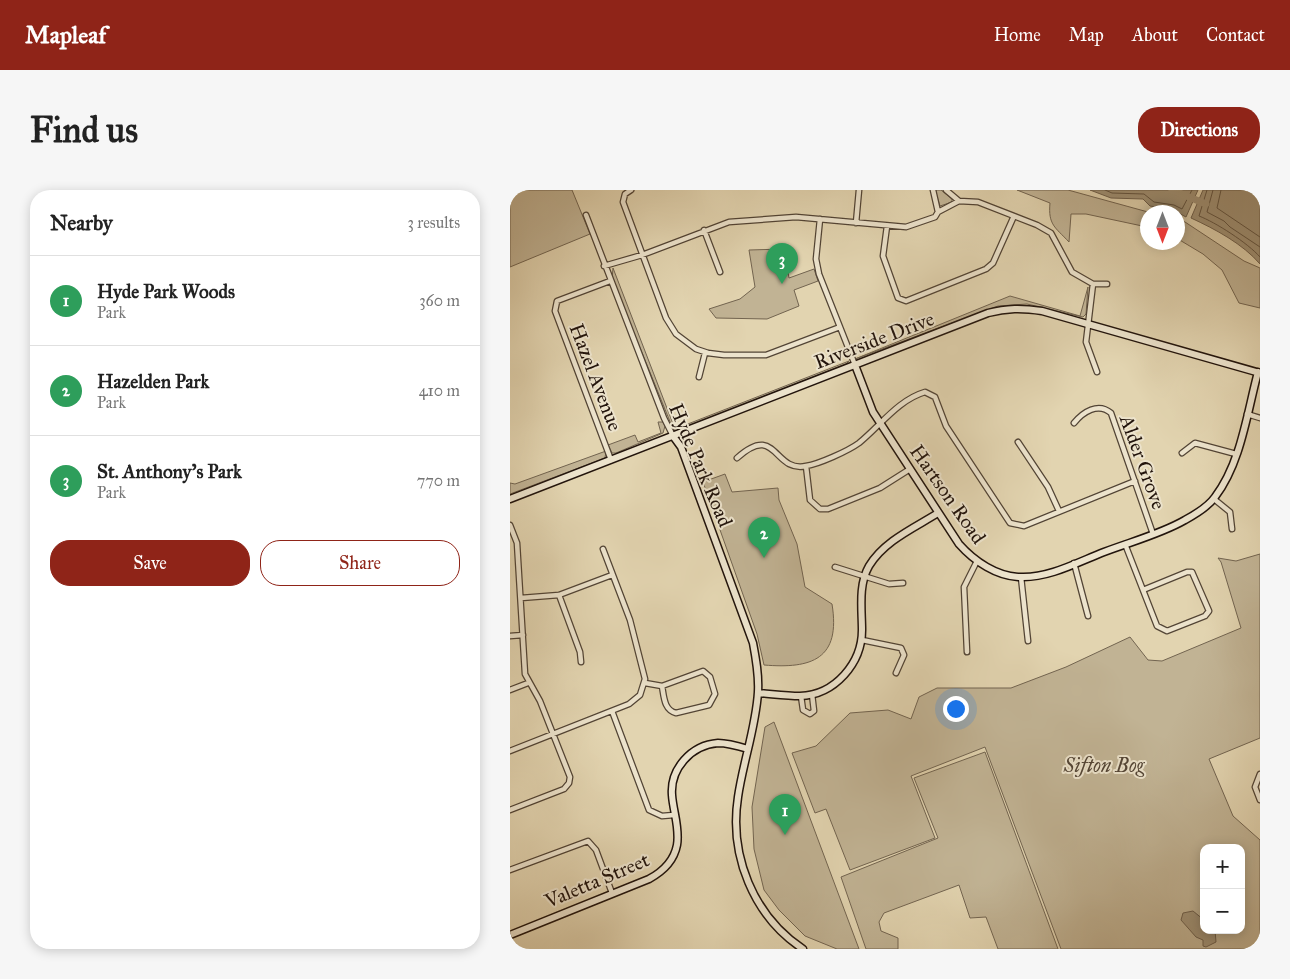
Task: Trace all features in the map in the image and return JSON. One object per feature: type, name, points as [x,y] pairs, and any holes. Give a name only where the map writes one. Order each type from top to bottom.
[{"type":"main road","name":"Riverside Drive","points":[[510,499],[988,313],[1006,309],[1018,308],[1042,311],[1259,372]]},
{"type":"main road","name":"Hartson Road","points":[[855,365],[873,412],[959,544],[977,561],[998,572],[1020,578],[1043,576],[1153,534],[1183,521],[1214,499],[1227,478],[1236,454],[1259,372]]},
{"type":"main road","name":"Hyde Park Road","points":[[673,436],[681,448],[752,643],[757,665],[758,693],[738,798],[737,837],[743,867],[751,890],[765,912],[801,948]]},
{"type":"main road","points":[[758,693],[801,696],[812,694],[838,681],[850,669],[860,651],[862,640],[862,589],[865,577],[875,557],[887,545],[938,513]]},
{"type":"main road","name":"Valetta Street","points":[[510,935],[649,879],[660,872],[668,864],[677,845],[672,796],[674,778],[685,758],[701,748],[716,744],[748,749]]},
{"type":"street","points":[[631,190],[625,194],[623,202],[666,318],[676,334],[686,342],[705,353],[766,354],[840,327]]},
{"type":"street","points":[[856,223],[859,190]]},
{"type":"street","points":[[933,190],[938,212]]},
{"type":"street","points":[[946,190],[959,201]]},
{"type":"street","points":[[604,266],[642,254],[704,230],[744,219],[796,217],[906,227],[935,217],[938,212],[959,201],[978,202],[1051,233],[1072,272],[1093,284],[1107,284]]},
{"type":"street","name":"Hyde Park Road","points":[[586,215],[604,266],[664,418],[673,436]]},
{"type":"street","points":[[886,226],[883,256],[898,298],[906,301],[986,269],[993,263],[1014,216]]},
{"type":"street","name":"Hartson Road","points":[[820,219],[816,259],[819,274],[855,365]]},
{"type":"street","points":[[704,230],[720,272]]},
{"type":"street","name":"Hazel Avenue","points":[[610,281],[557,301],[554,305],[611,460]]},
{"type":"street","points":[[1093,284],[1086,346],[1097,372]]},
{"type":"street","points":[[699,377],[705,353]]},
{"type":"street","points":[[737,458],[749,448],[762,444],[789,464],[806,466],[849,449],[906,400],[925,392],[933,394],[946,426],[1010,523],[1024,526],[1135,481]]},
{"type":"street","name":"Alder Grove","points":[[1074,423],[1081,415],[1098,408],[1104,408],[1111,413],[1153,534]]},
{"type":"street","points":[[1247,414],[1260,418]]},
{"type":"street","points":[[1018,442],[1048,487],[1059,511]]},
{"type":"street","points":[[1182,453],[1195,443],[1236,454]]},
{"type":"street","points":[[806,466],[810,500],[820,509],[828,509],[880,488],[910,469]]},
{"type":"street","points":[[1214,499],[1230,512],[1232,529]]},
{"type":"street","points":[[510,525],[517,543],[524,665],[528,683],[540,702],[570,777],[570,783],[564,789],[510,810]]},
{"type":"street","points":[[1125,544],[1157,626],[1161,630],[1167,631],[1208,613],[1208,607],[1192,572],[1187,572],[1143,590]]},
{"type":"street","points":[[510,751],[629,704],[640,695],[645,683],[630,620],[603,549]]},
{"type":"street","points":[[967,652],[964,587],[977,561]]},
{"type":"street","points":[[1074,563],[1088,616]]},
{"type":"street","points":[[835,566],[889,584],[903,583]]},
{"type":"street","points":[[521,598],[559,595],[612,575]]},
{"type":"street","points":[[1020,578],[1028,641]]},
{"type":"street","points":[[559,595],[580,652],[581,662]]},
{"type":"street","points":[[510,636],[523,635]]},
{"type":"street","points":[[862,640],[901,648],[904,655],[896,673]]},
{"type":"street","points":[[645,683],[662,686],[703,671],[710,677],[715,694],[709,705],[676,713],[666,706],[662,686]]},
{"type":"street","points":[[510,690],[528,683]]},
{"type":"street","points":[[801,696],[803,710],[810,714],[814,711],[812,694]]},
{"type":"street","points":[[612,710],[649,810],[662,816],[674,815]]},
{"type":"street","points":[[1260,774],[1255,787],[1260,800]]},
{"type":"street","points":[[510,870],[588,841],[596,850],[612,893]]},
{"type":"green space","points":[[510,190],[572,190],[590,234],[510,267]]},
{"type":"green space","points":[[935,190],[941,190],[952,199],[952,202],[940,206]]},
{"type":"green space","points":[[1017,190],[1068,190],[1140,210],[1140,226],[1086,214],[1071,214],[1069,242],[1051,221],[1050,203]]},
{"type":"green space","points":[[1185,222],[1244,261],[1260,268],[1260,308],[1239,303],[1222,270],[1203,254],[1185,243]]},
{"type":"green space","points":[[784,249],[789,278],[814,269],[818,281],[794,290],[799,306],[767,319],[716,318],[709,309],[740,299],[755,287],[749,250]]},
{"type":"green space","points":[[613,268],[675,429],[849,361],[846,364],[676,431],[673,429],[612,279]]},
{"type":"green space","points":[[1088,287],[1086,314],[1083,317],[1027,304],[998,306],[855,359],[1010,296],[1080,316]]},
{"type":"green space","points":[[658,422],[663,422],[665,426],[663,433],[612,453],[608,445],[635,435],[638,442],[661,433]]},
{"type":"green space","points":[[606,451],[605,458],[510,494],[510,483],[515,484]]},
{"type":"green space","points":[[725,474],[732,492],[778,488],[779,500],[797,544],[805,587],[832,604],[834,623],[832,637],[827,649],[819,657],[809,662],[781,666],[764,665],[757,634],[703,482]]},
{"type":"green space","name":"Sifton Bog","points":[[1260,554],[1260,738],[1209,759],[1233,816],[1260,840],[1260,949],[1061,949],[985,747],[911,776],[935,838],[850,870],[826,809],[815,813],[792,753],[816,746],[850,713],[888,710],[911,719],[919,697],[937,688],[1011,688],[1066,667],[1130,637],[1148,660],[1162,661],[1241,628],[1221,562],[1218,558],[1236,561]]},
{"type":"green space","points":[[774,722],[859,949],[837,949],[805,936],[779,910],[764,890],[754,849],[752,807],[765,727]]},
{"type":"green space","points":[[985,752],[1058,949],[998,949],[986,917],[970,918],[959,885],[884,913],[879,922],[881,931],[898,938],[898,949],[866,949],[841,877],[938,838],[914,778]]},
{"type":"water","points":[[1090,190],[1198,190],[1186,217],[1185,205],[1149,205],[1143,199],[1111,198]]},
{"type":"water","points":[[1203,190],[1246,190],[1260,197],[1260,264],[1245,250],[1219,232],[1191,218]]},
{"type":"water","points":[[1193,911],[1200,917],[1200,934],[1215,934],[1216,942],[1206,947],[1203,946],[1203,940],[1196,937],[1181,920],[1183,913]]},
{"type":"waterway","points":[[1172,190],[1206,204]]},
{"type":"place","name":"St. Anthony's Park","points":[[782,284]]},
{"type":"place","name":"Hazelden Park","points":[[764,558]]},
{"type":"place","name":"Hyde Park Woods","points":[[785,835]]}]
